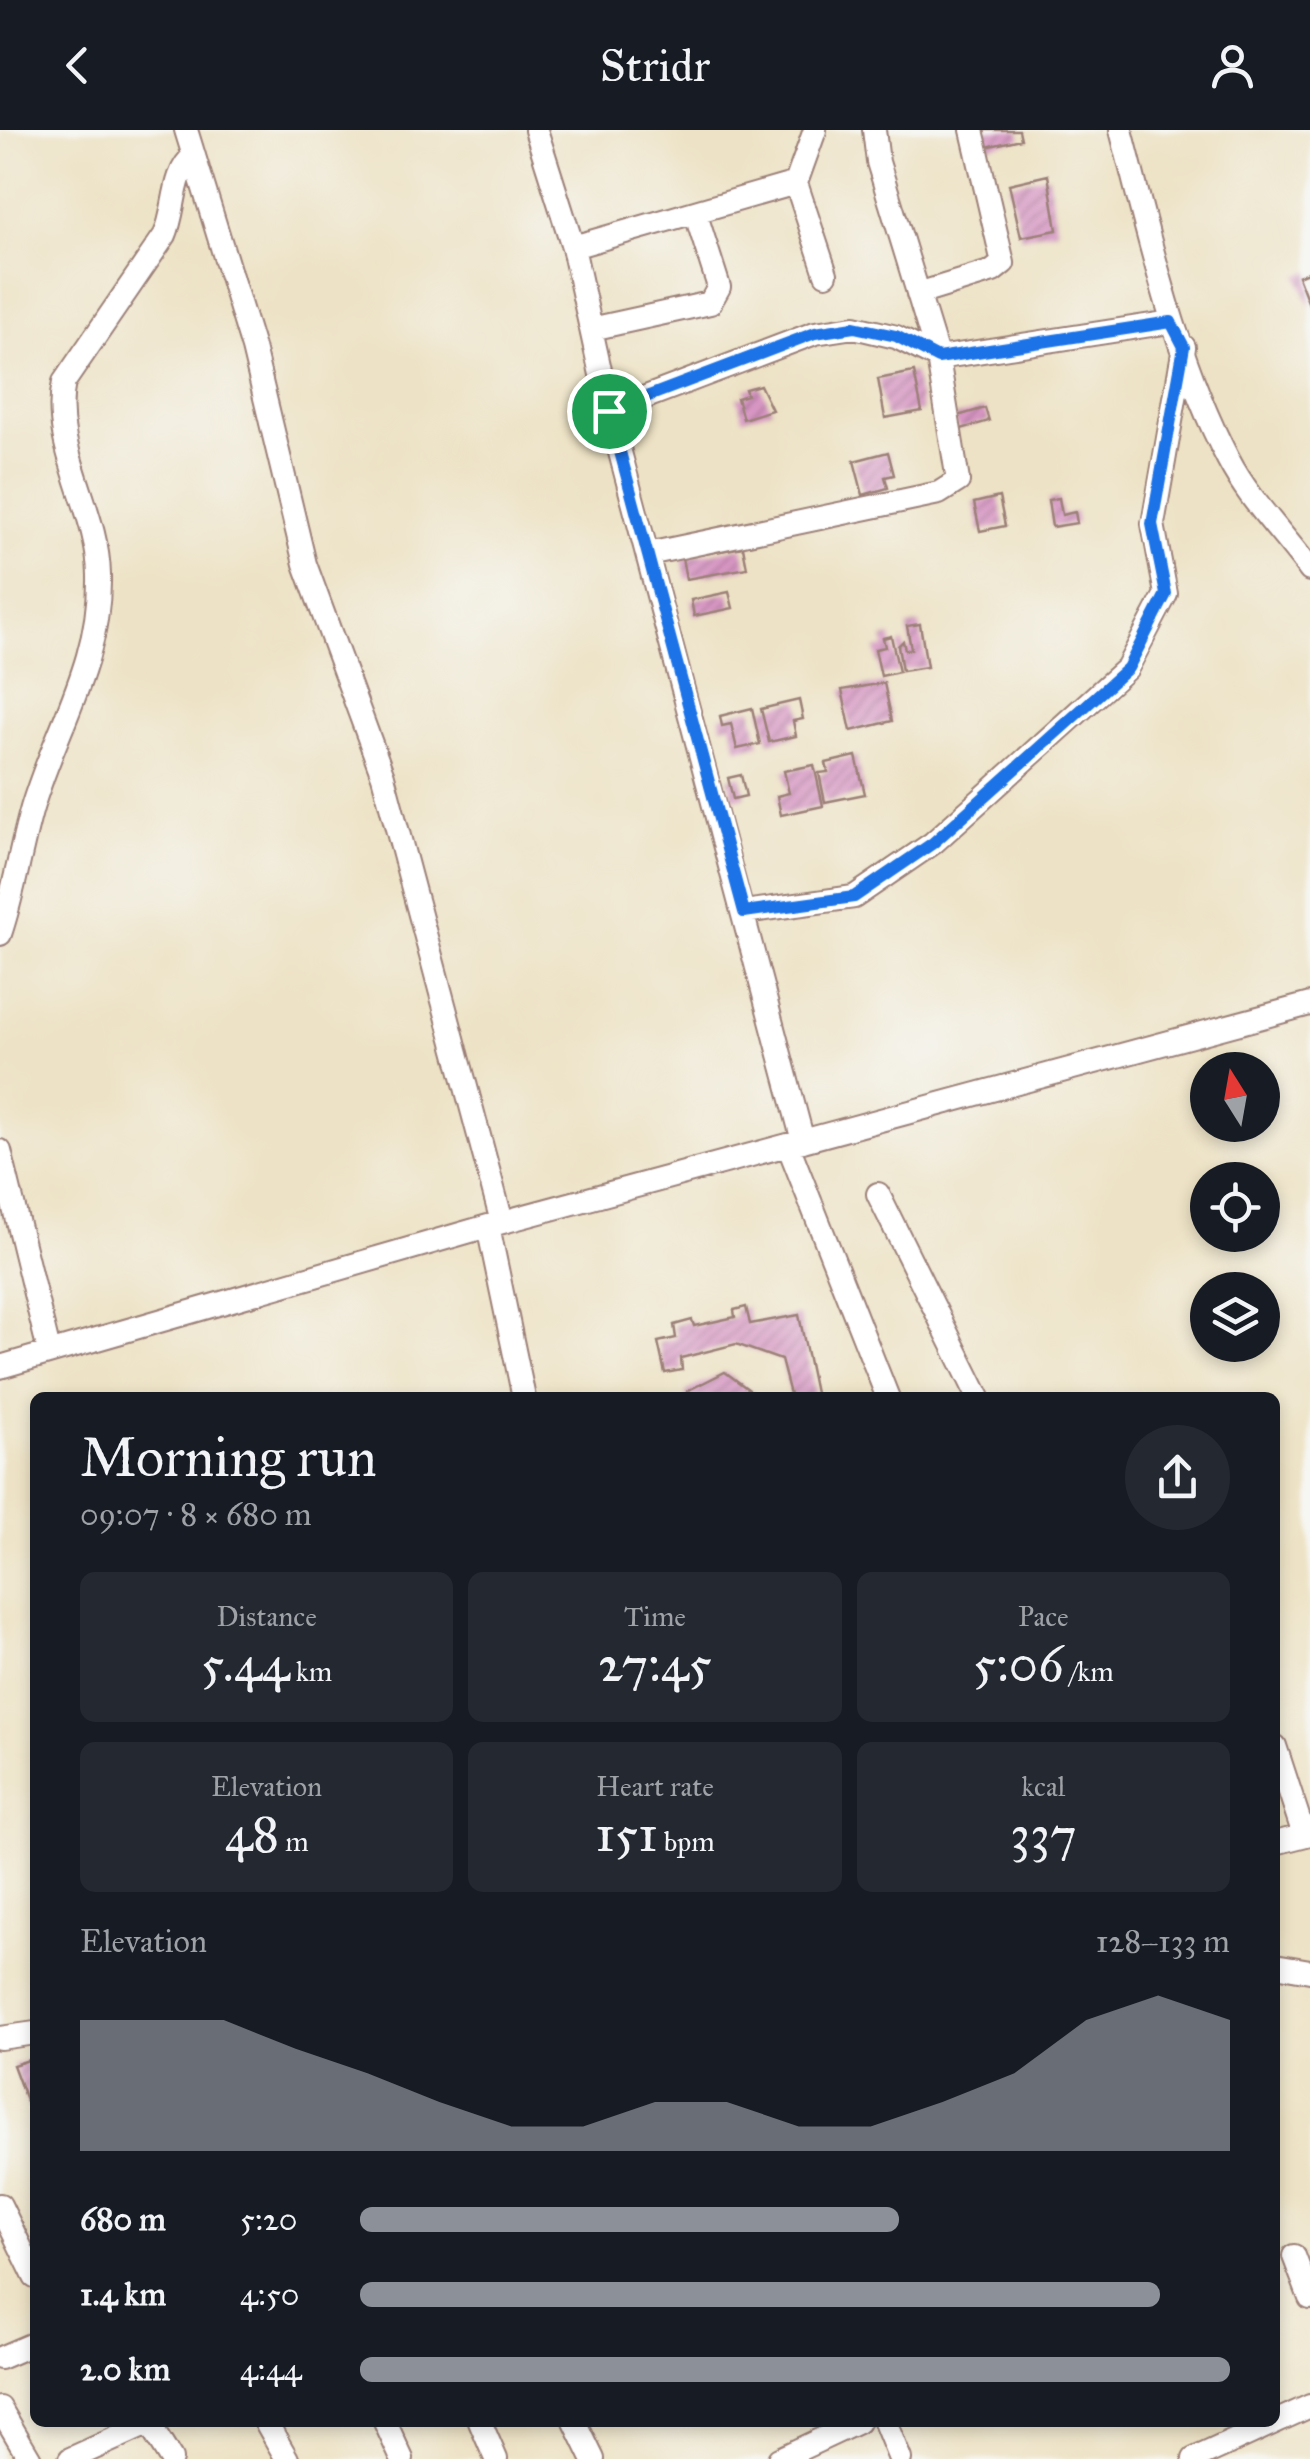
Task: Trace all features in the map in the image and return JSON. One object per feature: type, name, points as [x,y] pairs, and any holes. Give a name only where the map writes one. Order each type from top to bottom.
[{"type":"street","points":[[186,130],[253,348],[306,564],[382,776],[495,1224],[523,1392]]},
{"type":"street","points":[[563,130],[537,133],[573,247],[609,411],[744,912],[795,1143],[886,1392]]},
{"type":"street","points":[[816,130],[796,183],[826,274]]},
{"type":"street","points":[[648,554],[939,493],[958,480],[938,358],[878,162],[874,130]]},
{"type":"street","points":[[918,294],[992,272],[1003,263],[972,130]]},
{"type":"street","points":[[1122,130],[1171,322],[1228,460],[1310,570]]},
{"type":"street","points":[[0,934],[33,806],[72,712],[97,626],[98,544],[58,411],[64,382],[165,234],[173,217],[180,174],[194,156]]},
{"type":"street","points":[[573,247],[696,215],[796,183]]},
{"type":"street","points":[[591,329],[710,304],[719,288],[696,215]]},
{"type":"street","points":[[609,411],[815,333],[854,327],[896,336],[938,358],[1171,322]]},
{"type":"street","points":[[744,912],[854,897],[933,843],[1128,668],[1166,594],[1152,524],[1184,347]]},
{"type":"street","points":[[0,1367],[495,1224],[1310,1004]]},
{"type":"street","points":[[0,1151],[48,1351]]},
{"type":"street","points":[[878,1194],[976,1392]]},
{"type":"street","points":[[1280,1760],[1307,1834],[1280,1842]]},
{"type":"street","points":[[1280,1966],[1310,1970]]},
{"type":"street","points":[[0,2038],[30,2034]]},
{"type":"street","points":[[0,2205],[30,2267]]},
{"type":"street","points":[[1294,2256],[1310,2298]]},
{"type":"street","points":[[0,2358],[30,2345]]},
{"type":"street","points":[[1280,2420],[1310,2406]]},
{"type":"street","points":[[0,2408],[30,2459]]},
{"type":"street","points":[[152,2427],[171,2459]]},
{"type":"street","points":[[269,2427],[287,2459]]},
{"type":"street","points":[[387,2427],[402,2459]]},
{"type":"street","points":[[482,2427],[496,2459]]},
{"type":"street","points":[[578,2427],[593,2459]]},
{"type":"street","points":[[779,2459],[847,2427]]},
{"type":"street","points":[[887,2427],[900,2459]]},
{"type":"street","points":[[1194,2459],[1250,2428]]},
{"type":"street","points":[[70,2459],[111,2430]]},
{"type":"building","points":[[979,130],[1019,130],[1021,139],[982,148]]},
{"type":"building","points":[[1048,175],[1057,230],[1021,237],[1009,184]]},
{"type":"building","points":[[1310,271],[1310,307],[1298,276]]},
{"type":"building","points":[[914,372],[922,411],[885,418],[878,379]]},
{"type":"building","points":[[760,385],[772,410],[743,419],[737,398],[747,395],[745,389]]},
{"type":"building","points":[[985,408],[989,421],[958,430],[954,417]]},
{"type":"building","points":[[888,452],[894,475],[885,477],[888,488],[863,495],[854,461]]},
{"type":"building","points":[[999,497],[1005,526],[980,531],[974,503]]},
{"type":"building","points":[[1059,498],[1062,515],[1075,512],[1077,523],[1052,527],[1048,500]]},
{"type":"building","points":[[743,547],[747,568],[686,579],[682,558]]},
{"type":"building","points":[[729,592],[733,608],[694,616],[691,600]]},
{"type":"building","points":[[920,624],[927,667],[902,671],[898,646],[903,641],[905,650],[911,649],[907,626]]},
{"type":"building","points":[[891,636],[899,672],[881,676],[875,649],[885,647],[883,638]]},
{"type":"building","points":[[884,683],[892,721],[851,731],[842,690]]},
{"type":"building","points":[[799,700],[803,719],[793,721],[796,736],[769,742],[761,709]]},
{"type":"building","points":[[752,708],[760,744],[737,749],[731,724],[722,726],[720,716]]},
{"type":"building","points":[[856,756],[865,794],[825,802],[819,773],[828,772],[826,763]]},
{"type":"building","points":[[814,765],[823,806],[781,815],[777,796],[789,793],[784,771]]},
{"type":"building","points":[[741,775],[746,796],[733,799],[728,778]]},
{"type":"building","points":[[746,1307],[750,1324],[799,1315],[815,1392],[789,1392],[781,1360],[736,1344],[681,1358],[682,1370],[665,1373],[658,1342],[676,1338],[674,1325],[692,1320],[694,1326],[735,1317],[734,1310]]},
{"type":"building","points":[[725,1372],[752,1392],[687,1392]]},
{"type":"building","points":[[30,2060],[30,2108],[29,2108],[13,2065]]},
{"type":"route","points":[[1171,322],[1184,347],[1152,524],[1161,551],[1166,594],[1128,668],[933,843],[854,897],[744,912],[609,411],[815,333],[854,327],[896,336],[938,358],[1171,322]]}]
